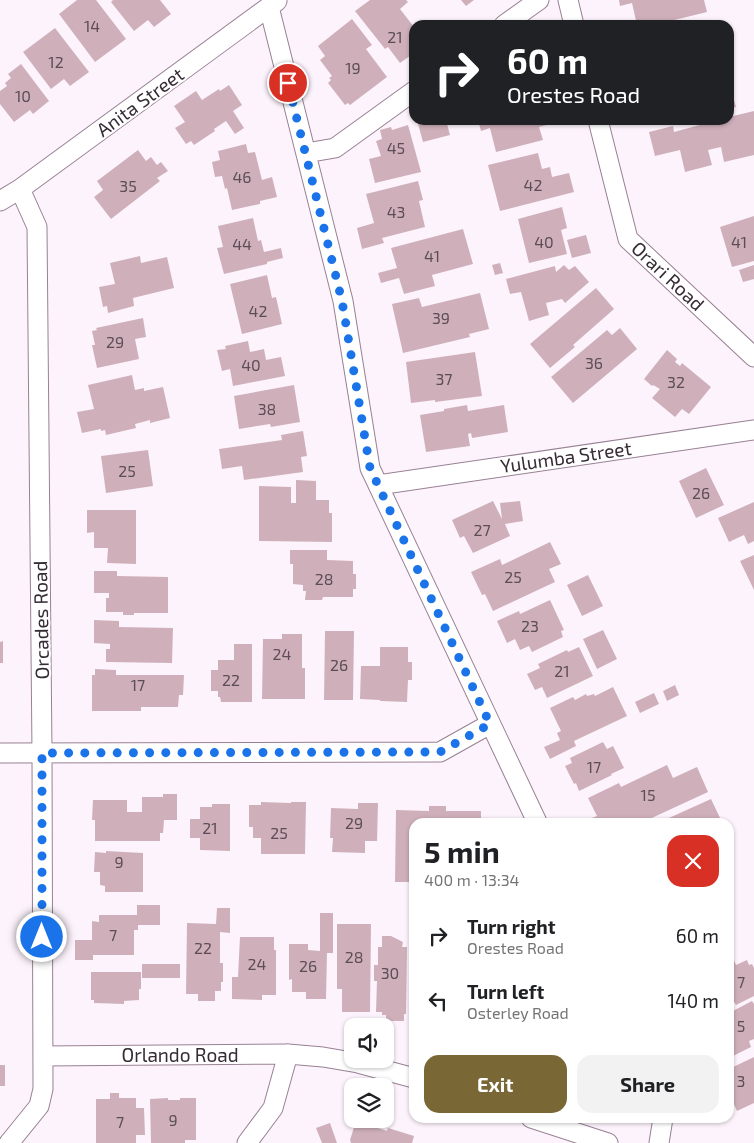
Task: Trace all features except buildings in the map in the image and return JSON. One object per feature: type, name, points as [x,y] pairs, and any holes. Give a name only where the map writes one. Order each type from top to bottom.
[{"type":"street","points":[[511,20],[539,0]]},
{"type":"street","points":[[568,0],[573,20]]},
{"type":"street","points":[[274,4],[306,152],[342,301],[370,468],[535,818]]},
{"type":"street","name":"Anita Street","points":[[0,201],[20,189],[274,4]]},
{"type":"street","points":[[306,152],[335,148],[409,95]]},
{"type":"street","name":"Orari Road","points":[[599,125],[628,239],[754,357]]},
{"type":"street","name":"Orcades Road","points":[[20,189],[37,227],[42,753],[42,1056]]},
{"type":"street","name":"Yulumba Street","points":[[378,485],[754,430]]},
{"type":"street","points":[[0,753],[440,752],[490,724]]},
{"type":"street","points":[[247,1143],[273,1108],[288,1054]]},
{"type":"street","name":"Orlando Road","points":[[42,1056],[288,1054],[358,1062],[409,1077]]},
{"type":"street","points":[[9,1143],[38,1106],[43,1089],[42,1056]]},
{"type":"street","points":[[546,1123],[608,1143]]},
{"type":"street","points":[[659,1143],[661,1123]]},
{"type":"route","points":[[42,937],[42,753],[440,752],[490,724],[370,468],[342,301],[288,83]]}]
